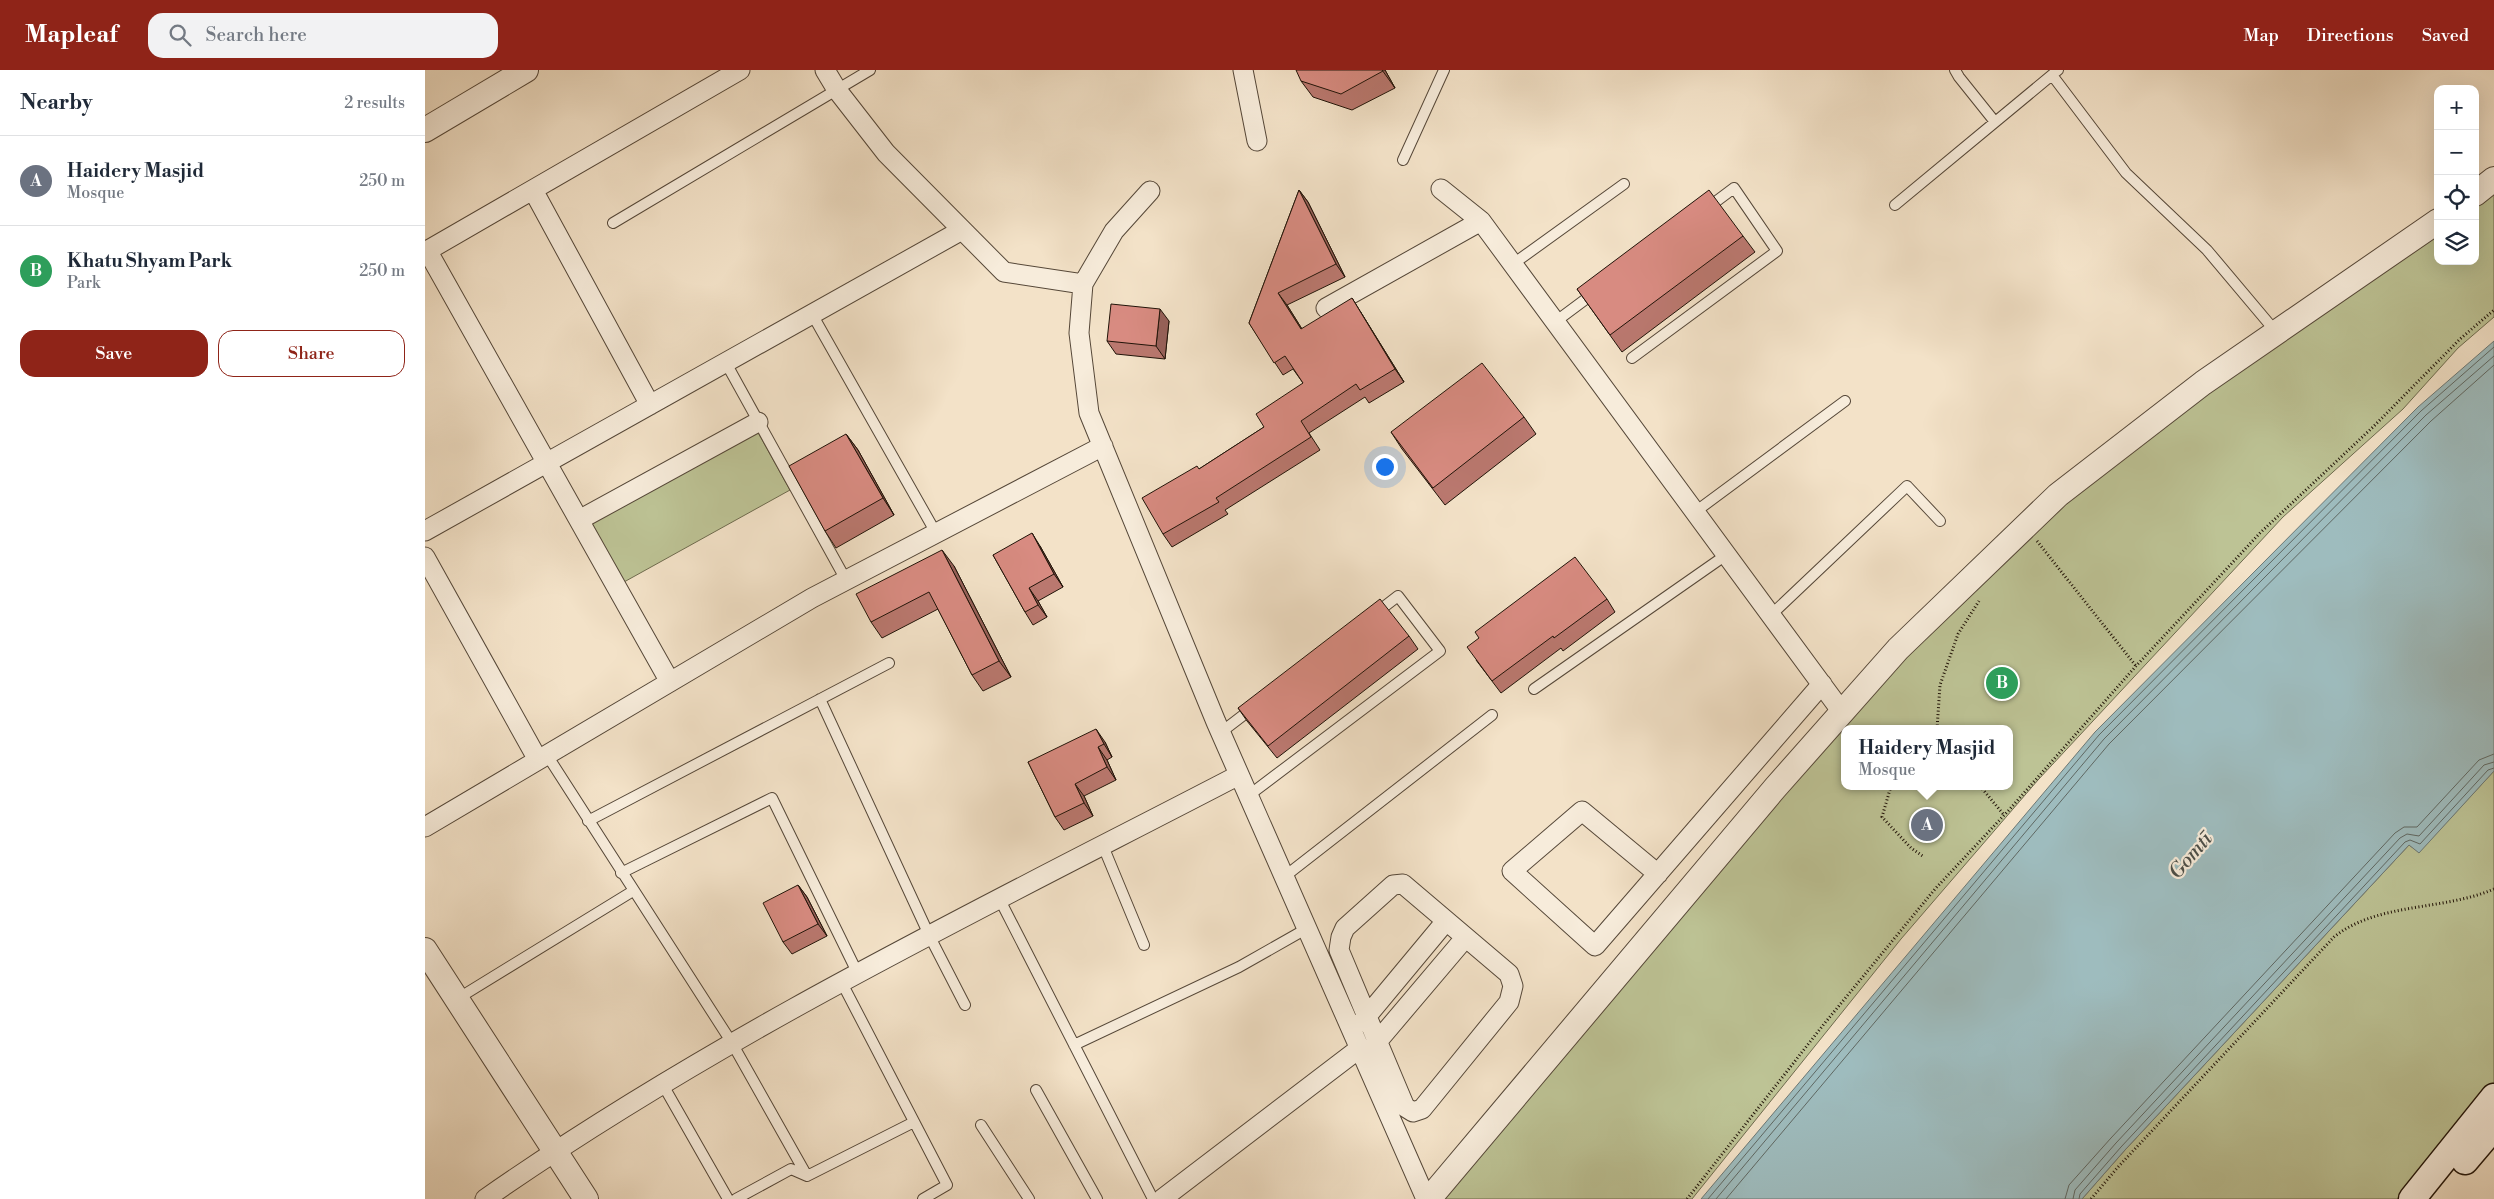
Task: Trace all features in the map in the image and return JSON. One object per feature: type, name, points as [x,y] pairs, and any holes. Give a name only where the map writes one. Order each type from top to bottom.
[{"type":"main road","points":[[2413,1199],[2494,1097]]},
{"type":"main road","points":[[2432,1199],[2494,1127]]},
{"type":"street","points":[[425,130],[526,70]]},
{"type":"street","points":[[670,682],[426,251],[739,70]]},
{"type":"street","points":[[825,70],[837,90],[886,153],[1004,272],[1083,284]]},
{"type":"street","points":[[1243,70],[1257,140]]},
{"type":"street","points":[[2479,191],[2494,179]]},
{"type":"street","points":[[533,190],[650,405]]},
{"type":"street","points":[[1441,190],[1481,220],[1842,712]]},
{"type":"street","points":[[1150,191],[1114,231],[1083,284],[1079,333],[1089,413],[1220,733],[1427,1199],[1769,796],[1898,649],[2058,495],[2203,383],[2434,224]]},
{"type":"street","points":[[1326,308],[1481,220]]},
{"type":"street","points":[[425,531],[962,230]]},
{"type":"street","points":[[579,520],[758,422]]},
{"type":"street","points":[[425,827],[846,580],[1103,446]]},
{"type":"street","points":[[1127,505],[1144,497]]},
{"type":"street","points":[[425,557],[543,757]]},
{"type":"street","points":[[1658,874],[1583,811],[1512,871],[1595,946],[1658,874],[1822,684]]},
{"type":"street","points":[[485,1199],[554,1150],[776,1017],[1239,775]]},
{"type":"street","points":[[1403,884],[1446,921],[1509,974],[1513,986],[1509,1002],[1422,1109],[1413,1112],[1405,1107],[1368,1015],[1339,950],[1341,937],[1345,928],[1393,885],[1403,884]]},
{"type":"street","points":[[1359,1047],[1368,1015],[1446,921]]},
{"type":"street","points":[[1162,1199],[1359,1047],[1378,1041],[1465,938]]},
{"type":"street","points":[[425,950],[585,1199]]},
{"type":"lane","points":[[613,223],[870,70]]},
{"type":"lane","points":[[1403,160],[1444,70]]},
{"type":"lane","points":[[1955,70],[1995,122]]},
{"type":"lane","points":[[1895,205],[2055,72],[2126,172],[2207,250],[2276,332]]},
{"type":"lane","points":[[1513,264],[1624,184]]},
{"type":"lane","points":[[1632,358],[1777,251],[1734,188],[1695,218]]},
{"type":"lane","points":[[1555,322],[1602,287]]},
{"type":"lane","points":[[812,314],[936,533]]},
{"type":"lane","points":[[726,363],[846,580]]},
{"type":"lane","points":[[1695,512],[1845,400]]},
{"type":"lane","points":[[1771,615],[1907,486],[1940,521]]},
{"type":"lane","points":[[1535,689],[1726,555]]},
{"type":"lane","points":[[1248,796],[1440,651],[1397,596],[1367,620]]},
{"type":"lane","points":[[588,821],[889,663]]},
{"type":"lane","points":[[820,699],[930,936],[965,1005]]},
{"type":"lane","points":[[1220,733],[1259,703]]},
{"type":"lane","points":[[1284,877],[1492,715]]},
{"type":"lane","points":[[543,757],[588,821],[732,1044],[807,1176]]},
{"type":"lane","points":[[621,873],[772,798],[914,1122],[947,1185],[923,1199]]},
{"type":"lane","points":[[1103,846],[1144,945]]},
{"type":"lane","points":[[457,1000],[633,891]]},
{"type":"lane","points":[[1000,900],[1153,1199]]},
{"type":"lane","points":[[1074,1045],[1239,967],[1307,928]]},
{"type":"lane","points":[[663,1085],[728,1199]]},
{"type":"lane","points":[[1036,1090],[1097,1199]]},
{"type":"lane","points":[[807,1176],[914,1122]]},
{"type":"lane","points":[[981,1125],[1029,1199]]},
{"type":"lane","points":[[736,1199],[791,1169],[807,1176]]},
{"type":"path","points":[[1687,1199],[1825,1024],[1935,889],[2004,815],[2136,666],[2260,532],[2373,427],[2460,339],[2494,310]]},
{"type":"path","points":[[2025,527],[2136,666]]},
{"type":"path","points":[[1937,725],[1940,685],[1958,634],[1983,594],[1989,578],[1985,565]]},
{"type":"path","points":[[1890,790],[1883,816],[1911,848],[1924,857]]},
{"type":"path","points":[[1982,790],[2004,815]]},
{"type":"path","points":[[2091,1199],[2327,944],[2350,924],[2366,918],[2459,901],[2494,890]]},
{"type":"green space","points":[[2494,188],[2494,317],[2458,348],[2403,409],[2283,517],[2038,780],[1901,939],[1692,1199],[1438,1199],[1849,711],[2068,495],[2207,386],[2434,231],[2434,265],[2479,265],[2479,198]]},
{"type":"green space","points":[[756,429],[790,490],[624,582],[590,520]]},
{"type":"green space","points":[[2494,771],[2494,1085],[2408,1199],[2082,1199],[2125,1150],[2409,845],[2419,852]]},
{"type":"water","name":"Gomtī","points":[[2494,341],[2494,771],[2419,853],[2409,845],[2125,1150],[2082,1199],[1701,1199],[2095,732],[2418,407]]},
{"type":"building","points":[[1296,70],[1383,71],[1341,94],[1301,81]]},
{"type":"building","points":[[1299,190],[1336,264],[1278,293],[1301,329],[1352,298],[1395,369],[1360,390],[1356,384],[1301,421],[1311,437],[1216,498],[1219,502],[1163,534],[1142,498],[1197,466],[1199,469],[1264,427],[1256,414],[1303,383],[1285,356],[1274,363],[1249,323]]},
{"type":"building","points":[[1709,190],[1743,236],[1610,335],[1577,289]]},
{"type":"building","points":[[1111,304],[1160,309],[1156,346],[1107,341]]},
{"type":"building","points":[[1482,363],[1524,417],[1433,488],[1391,432]]},
{"type":"building","points":[[846,434],[883,498],[825,531],[789,466]]},
{"type":"building","points":[[1032,533],[1054,574],[1029,588],[1038,605],[1025,612],[993,555]]},
{"type":"building","points":[[942,550],[999,661],[972,675],[929,592],[871,622],[856,594]]},
{"type":"building","points":[[1575,557],[1607,599],[1492,681],[1467,647],[1479,638],[1475,632]]},
{"type":"building","points":[[1380,599],[1409,636],[1268,746],[1238,708]]},
{"type":"building","points":[[1096,729],[1104,744],[1098,747],[1107,767],[1075,784],[1084,803],[1055,817],[1028,762]]},
{"type":"building","points":[[798,885],[818,924],[783,942],[763,903]]},
{"type":"place","name":"Khatu Shyam Park","points":[[2002,683]]},
{"type":"place","name":"Haidery Masjid","points":[[1927,825]]}]
